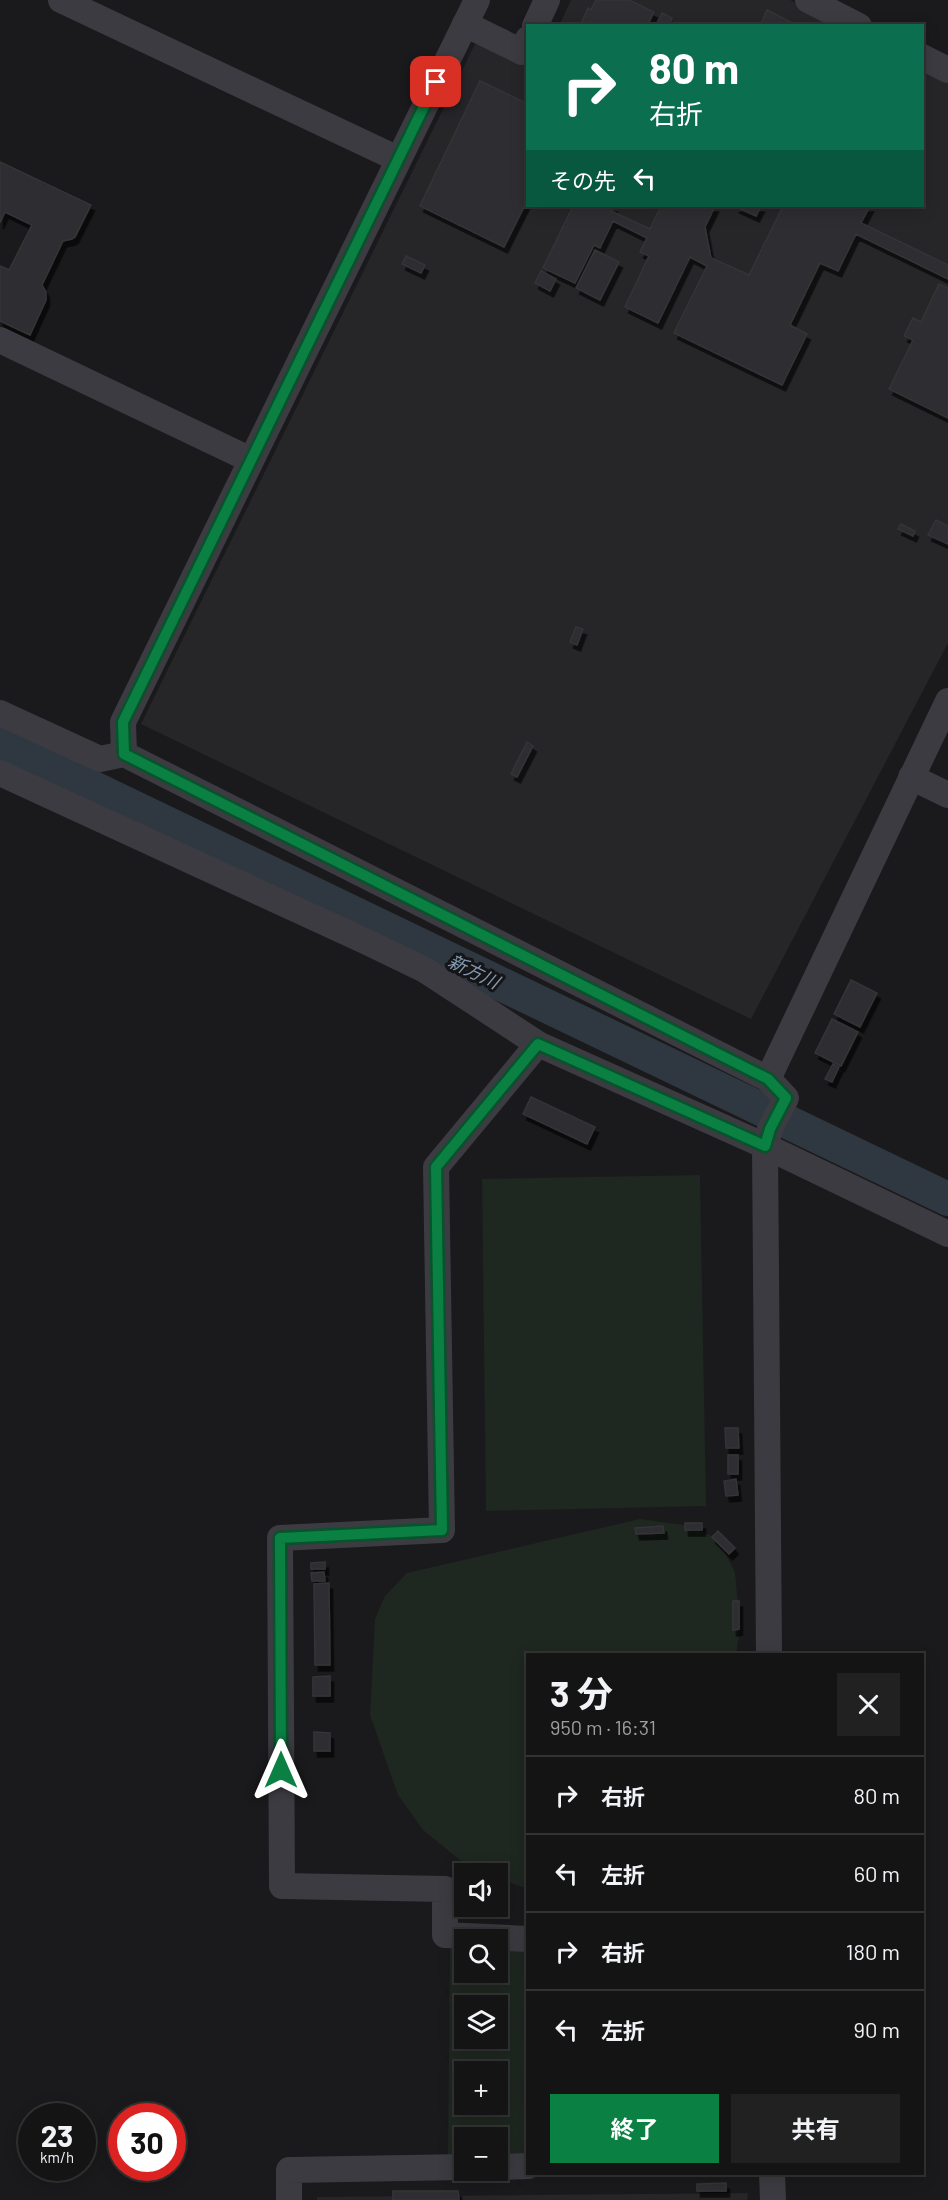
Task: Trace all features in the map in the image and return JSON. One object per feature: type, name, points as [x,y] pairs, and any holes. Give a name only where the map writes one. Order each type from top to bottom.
[{"type":"street","points":[[61,0],[398,159]]},
{"type":"street","points":[[124,754],[123,722],[477,0]]},
{"type":"street","points":[[536,24],[547,0]]},
{"type":"street","points":[[808,0],[855,24]]},
{"type":"street","points":[[465,24],[522,52],[526,43]]},
{"type":"street","points":[[924,58],[948,70]]},
{"type":"street","points":[[0,340],[251,460]]},
{"type":"street","points":[[768,1079],[948,701]]},
{"type":"street","points":[[0,713],[100,759],[124,754],[768,1079],[786,1098],[768,1138],[769,1653]]},
{"type":"street","points":[[0,773],[425,970],[538,1044],[768,1138],[948,1234]]},
{"type":"street","points":[[911,777],[948,795]]},
{"type":"street","points":[[526,1939],[445,1935],[445,1889],[282,1886],[280,1538],[442,1530],[436,1167],[538,1044]]},
{"type":"street","points":[[508,2167],[526,2166]]},
{"type":"street","points":[[289,2200],[289,2170],[454,2167]]},
{"type":"street","points":[[772,2175],[773,2200]]},
{"type":"shaded area","points":[[571,0],[790,0],[839,24],[560,24]]},
{"type":"shaded area","points":[[476,42],[526,66],[526,207],[924,207],[924,68],[948,80],[948,643],[751,1019],[141,724]]},
{"type":"shaded area","points":[[700,1175],[706,1506],[486,1511],[482,1179]]},
{"type":"shaded area","points":[[640,1519],[683,1525],[717,1538],[735,1572],[740,1628],[736,1653],[526,1653],[526,1888],[508,1882],[508,1863],[467,1863],[460,1860],[423,1830],[398,1795],[370,1715],[375,1619],[385,1596],[407,1573]]},
{"type":"shaded area","points":[[526,1948],[526,2155],[508,2155],[508,2127],[454,2127],[454,2156],[448,2156],[450,1949],[454,1949],[454,1983],[508,1983],[508,1949]]},
{"type":"shaded area","points":[[748,2193],[747,2200],[317,2200],[317,2197]]},
{"type":"building","points":[[596,0],[629,0],[654,12],[648,24],[581,24],[588,8],[591,10]]},
{"type":"building","points":[[767,10],[794,24],[761,24]]},
{"type":"building","points":[[662,13],[672,18],[670,24],[657,24]]},
{"type":"building","points":[[480,81],[526,103],[526,203],[504,247],[420,206]]},
{"type":"building","points":[[0,162],[91,205],[75,237],[63,241],[42,285],[46,292],[46,300],[30,335],[0,321],[0,266],[9,270],[32,225],[5,212],[0,223]]},
{"type":"building","points":[[573,207],[613,207],[611,211],[650,229],[661,207],[715,207],[705,227],[711,258],[749,275],[783,207],[869,207],[861,223],[948,265],[948,279],[856,234],[838,271],[820,263],[790,325],[807,334],[782,385],[674,333],[707,266],[690,257],[658,323],[625,307],[649,256],[640,252],[647,238],[613,221],[600,248],[594,245],[575,283],[543,268]]},
{"type":"building","points":[[736,207],[760,207],[756,216]]},
{"type":"building","points":[[595,250],[619,262],[600,300],[576,288]]},
{"type":"building","points":[[406,256],[425,265],[421,273],[402,264]]},
{"type":"building","points":[[541,271],[556,279],[550,291],[535,283]]},
{"type":"building","points":[[939,284],[948,288],[948,418],[889,389],[913,340],[904,336],[913,318],[921,322]]},
{"type":"building","points":[[936,520],[948,526],[948,544],[928,535]]},
{"type":"building","points":[[901,524],[915,531],[913,536],[898,529]]},
{"type":"building","points":[[576,627],[583,629],[577,645],[570,642]]},
{"type":"building","points":[[527,742],[533,746],[517,777],[511,774]]},
{"type":"building","points":[[851,980],[877,993],[860,1027],[834,1014]]},
{"type":"building","points":[[832,1019],[858,1032],[841,1066],[815,1053]]},
{"type":"building","points":[[833,1064],[839,1067],[832,1082],[825,1079]]},
{"type":"building","points":[[531,1097],[595,1127],[587,1144],[523,1114]]},
{"type":"building","points":[[725,1428],[738,1428],[739,1448],[726,1448]]},
{"type":"building","points":[[728,1455],[738,1455],[738,1474],[728,1474]]},
{"type":"building","points":[[736,1479],[738,1495],[726,1496],[724,1481]]},
{"type":"building","points":[[685,1523],[702,1523],[702,1530],[685,1530]]},
{"type":"building","points":[[663,1526],[664,1533],[636,1534],[635,1528]]},
{"type":"building","points":[[718,1531],[735,1548],[729,1554],[712,1537]]},
{"type":"building","points":[[325,1562],[325,1569],[311,1569],[311,1563]]},
{"type":"building","points":[[324,1572],[325,1581],[312,1581],[311,1573]]},
{"type":"building","points":[[329,1583],[330,1665],[315,1665],[314,1584]]},
{"type":"building","points":[[733,1601],[739,1601],[739,1629],[733,1630]]},
{"type":"building","points":[[330,1676],[330,1696],[313,1696],[313,1677]]},
{"type":"building","points":[[314,1732],[330,1733],[330,1751],[314,1751]]},
{"type":"building","points":[[726,2183],[726,2191],[697,2191],[697,2184]]},
{"type":"building","points":[[393,2191],[458,2191],[459,2200],[393,2200]]},
{"type":"waterway","name":"新方川","points":[[0,743],[948,1199]]},
{"type":"route","points":[[281,1770],[280,1538],[442,1530],[436,1167],[538,1044],[765,1146],[770,1129],[786,1098],[768,1079],[124,754],[123,722],[436,82]]}]
